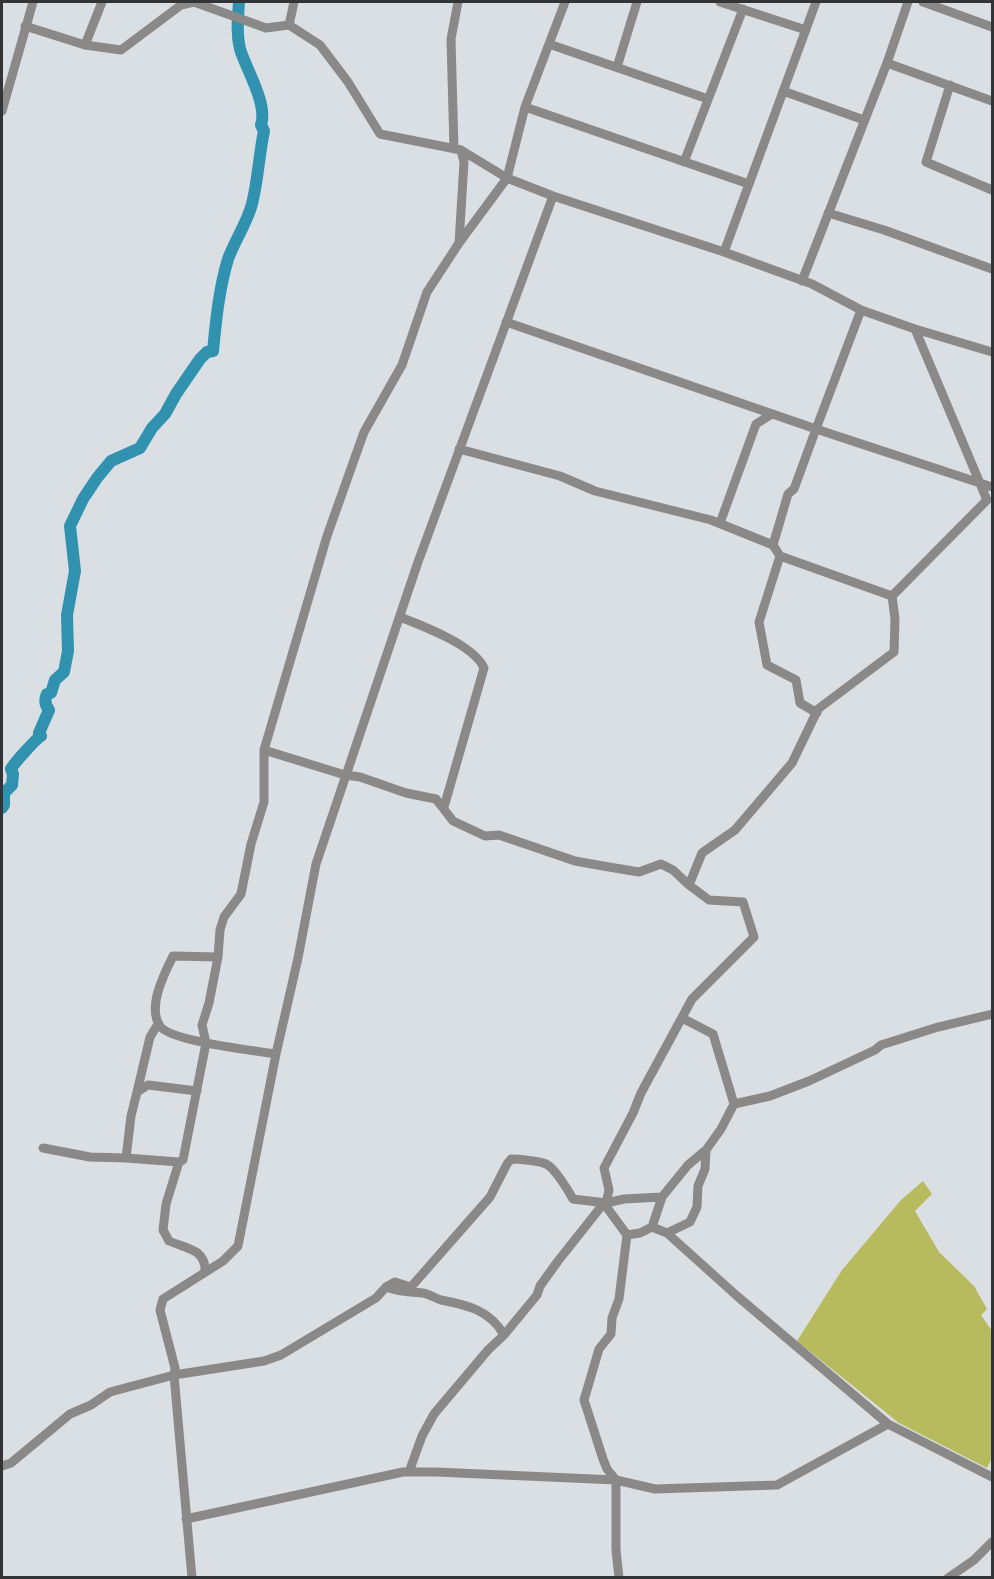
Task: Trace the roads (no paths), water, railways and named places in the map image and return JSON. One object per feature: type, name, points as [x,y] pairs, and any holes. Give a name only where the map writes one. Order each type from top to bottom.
[{"type":"street","points":[[2,111],[33,2]]},
{"type":"street","points":[[86,45],[102,2]]},
{"type":"street","points":[[25,26],[86,45],[121,50],[181,5],[194,2],[266,28],[289,26],[320,45],[348,82],[380,134],[458,150],[507,178],[553,196],[724,252],[802,281],[861,310],[915,329],[993,351]]},
{"type":"street","points":[[289,26],[294,2]]},
{"type":"street","points":[[458,2],[451,39],[458,150],[464,162],[459,243]]},
{"type":"street","points":[[205,1271],[201,1256],[191,1248],[169,1241],[163,1230],[166,1204],[179,1162],[183,1160],[197,1091],[206,1043],[202,1025],[218,957],[220,930],[224,917],[241,894],[253,836],[264,802],[264,750],[327,536],[364,432],[402,365],[427,292],[459,243],[507,178],[525,107],[565,2]]},
{"type":"street","points":[[617,67],[637,2]]},
{"type":"street","points":[[720,2],[806,30]]},
{"type":"street","points":[[724,252],[816,2]]},
{"type":"street","points":[[802,281],[887,63],[908,2]]},
{"type":"street","points":[[923,2],[993,27]]},
{"type":"street","points":[[684,162],[743,9]]},
{"type":"street","points":[[549,44],[708,99]]},
{"type":"street","points":[[887,63],[993,101]]},
{"type":"street","points":[[950,86],[926,162],[993,190]]},
{"type":"street","points":[[783,91],[864,120]]},
{"type":"street","points":[[525,107],[749,184]]},
{"type":"street","points":[[192,1578],[175,1368],[160,1310],[163,1299],[224,1261],[237,1246],[316,864],[459,449],[553,196]]},
{"type":"street","points":[[828,213],[884,230],[993,269]]},
{"type":"street","points":[[773,544],[788,494],[794,489],[861,310]]},
{"type":"street","points":[[506,322],[816,429],[992,486],[987,500],[892,596]]},
{"type":"street","points":[[915,329],[993,511]]},
{"type":"street","points":[[720,523],[756,424],[772,414]]},
{"type":"street","points":[[459,449],[560,476],[595,491],[720,523],[773,544],[780,556],[892,596]]},
{"type":"street","points":[[780,556],[759,622],[767,665],[796,680],[800,703],[817,713]]},
{"type":"street","points":[[689,885],[702,853],[735,830],[792,763],[818,709],[894,652],[896,619],[892,596]]},
{"type":"street","points":[[400,617],[437,632],[460,645],[477,657],[484,668],[444,807]]},
{"type":"street","points":[[264,750],[345,775],[360,777],[406,793],[436,799],[453,821],[485,837],[499,835],[565,858],[639,872],[661,864],[673,870],[709,900],[743,902],[754,937],[697,992],[682,1018],[604,1168],[609,1190],[605,1203],[558,1260],[540,1286],[537,1295],[435,1414],[422,1436],[409,1472]]},
{"type":"street","points":[[218,957],[173,956],[159,984],[156,1012],[158,1024],[163,1031],[206,1043],[276,1054]]},
{"type":"street","points":[[734,1104],[770,1096],[799,1085],[875,1050],[881,1045],[938,1027],[993,1014]]},
{"type":"street","points":[[627,1235],[640,1233],[652,1227],[662,1197],[688,1165],[706,1150],[722,1129],[734,1104],[713,1034],[682,1018]]},
{"type":"street","points":[[126,1158],[131,1116],[150,1037],[158,1024]]},
{"type":"street","points":[[137,1092],[148,1085],[197,1091]]},
{"type":"street","points":[[43,1148],[90,1157],[179,1162]]},
{"type":"street","points":[[667,1233],[690,1222],[697,1207],[698,1186],[705,1169],[706,1150]]},
{"type":"street","points":[[2,1466],[11,1463],[70,1414],[91,1405],[110,1392],[174,1375],[264,1361],[281,1355],[376,1298],[386,1287],[395,1282],[411,1287],[490,1197],[511,1159],[546,1164],[563,1183],[573,1199],[605,1203],[624,1199],[662,1197]]},
{"type":"street","points":[[605,1203],[610,1215],[621,1224],[627,1235],[620,1299],[612,1318],[611,1334],[599,1349],[584,1400],[603,1459],[607,1469],[616,1480],[615,1550],[619,1578]]},
{"type":"street","points":[[652,1227],[667,1233],[737,1296],[888,1424],[993,1477]]},
{"type":"street","points":[[386,1287],[412,1294],[424,1293],[438,1299],[479,1309],[499,1326],[504,1335]]},
{"type":"street","points":[[186,1519],[409,1472],[616,1480],[655,1489],[777,1485],[888,1424]]},
{"type":"street","points":[[948,1578],[974,1560],[993,1542]]},
{"type":"waterway","points":[[2,808],[4,793],[12,785],[11,769],[41,736],[39,733],[49,710],[45,702],[46,696],[51,693],[55,680],[64,672],[68,651],[67,615],[75,571],[70,526],[83,499],[97,478],[111,461],[140,448],[200,359],[207,352],[213,351],[225,270],[252,204],[264,131],[261,125],[262,107],[240,49],[239,2]]}]
